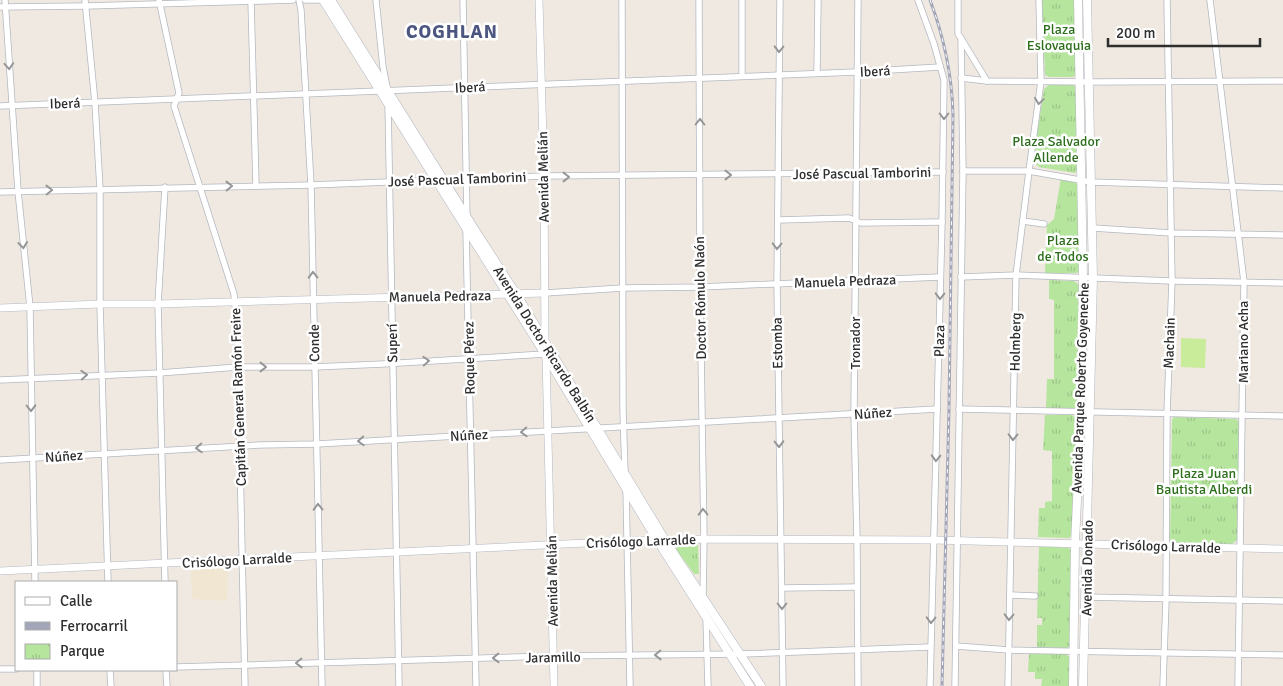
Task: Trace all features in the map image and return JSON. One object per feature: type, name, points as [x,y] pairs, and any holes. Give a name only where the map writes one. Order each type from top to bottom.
[{"type":"main road","name":"Avenida Doctor Ricardo Balbín","points":[[323,0],[444,180],[546,342],[626,487],[661,540],[703,596],[762,686]]},
{"type":"main road","name":"Avenida Doctor Ricardo Balbín","points":[[331,0],[384,91],[388,103],[435,180],[593,429],[625,474],[661,540],[750,686]]},
{"type":"main road","name":"Avenida Parque Roberto Goyeneche","points":[[1072,686],[1075,544],[1081,412],[1083,277],[1078,0]]},
{"type":"main road","name":"Avenida Donado","points":[[1083,686],[1093,278],[1087,0]]},
{"type":"street","points":[[35,581],[30,307],[18,191],[3,4],[293,0]]},
{"type":"street","name":"Conde","points":[[299,0],[311,185],[322,686]]},
{"type":"street","points":[[305,0],[318,0]]},
{"type":"street","points":[[376,0],[384,91]]},
{"type":"street","name":"Roque Pérez","points":[[464,0],[466,230],[476,686]]},
{"type":"street","name":"Avenida Melián","points":[[539,0],[554,686]]},
{"type":"street","points":[[622,0],[625,474]]},
{"type":"street","name":"Doctor Rómulo Naón","points":[[699,0],[703,596]]},
{"type":"street","points":[[742,0],[742,76]]},
{"type":"street","name":"Estomba","points":[[780,0],[777,284],[783,686]]},
{"type":"street","points":[[817,73],[818,0]]},
{"type":"street","name":"Tronador","points":[[858,0],[854,281],[858,686]]},
{"type":"street","name":"Plaza","points":[[918,0],[944,80],[930,686]]},
{"type":"street","name":"Plaza","points":[[955,686],[963,171],[961,38],[958,34],[958,0]]},
{"type":"street","name":"Holmberg","points":[[1008,686],[1016,275],[1041,81],[1039,0]]},
{"type":"street","name":"Machain","points":[[1163,686],[1166,599],[1167,414],[1172,281],[1167,0]]},
{"type":"street","name":"Mariano Acha","points":[[1210,0],[1244,282],[1238,686]]},
{"type":"street","points":[[251,1],[252,96],[256,185]]},
{"type":"street","name":"Capitán General Ramón Freire","points":[[159,2],[179,93],[174,106],[234,294],[238,367],[245,686]]},
{"type":"street","points":[[86,3],[100,189],[100,304],[108,581]]},
{"type":"street","points":[[961,38],[987,81]]},
{"type":"street","name":"Iberá","points":[[0,106],[856,72],[940,67]]},
{"type":"street","points":[[962,78],[987,81],[1080,82],[1283,81]]},
{"type":"street","name":"Superí","points":[[388,103],[399,686]]},
{"type":"street","points":[[963,171],[1028,171],[1091,182],[1283,188]]},
{"type":"street","name":"José Pascual Tamborini","points":[[0,192],[311,185],[544,176],[622,177],[943,172]]},
{"type":"street","points":[[165,187],[158,304],[165,581]]},
{"type":"street","points":[[778,220],[849,218],[861,223],[942,222]]},
{"type":"street","points":[[1023,221],[1044,224]]},
{"type":"street","points":[[1093,228],[1171,233],[1283,235]]},
{"type":"street","points":[[961,277],[1016,275],[1172,281],[1283,282]]},
{"type":"street","name":"Manuela Pedraza","points":[[0,308],[516,294],[623,288],[700,288],[940,276]]},
{"type":"street","points":[[0,380],[159,373],[238,367],[314,367],[546,355]]},
{"type":"street","name":"Núñez","points":[[0,460],[937,409]]},
{"type":"street","points":[[959,409],[1283,416]]},
{"type":"street","points":[[626,487],[630,686]]},
{"type":"street","name":"Crisólogo Larralde","points":[[0,571],[704,539],[957,540],[1283,549]]},
{"type":"street","points":[[782,588],[857,587]]},
{"type":"street","points":[[1010,595],[1035,596]]},
{"type":"street","points":[[1085,596],[1283,601]]},
{"type":"street","points":[[706,616],[708,686]]},
{"type":"street","points":[[956,646],[1009,650],[1283,655]]},
{"type":"street","name":"Jaramillo","points":[[178,666],[553,656],[742,654],[858,648],[930,647]]},
{"type":"street","points":[[0,670],[15,669]]},
{"type":"street","points":[[37,671],[38,686]]},
{"type":"street","points":[[110,671],[111,686]]},
{"type":"street","points":[[166,671],[167,686]]},
{"type":"shaded area","points":[[228,568],[227,601],[192,599],[191,570]]},
{"type":"green space","name":"Plaza Eslovaquia","points":[[1042,0],[1074,0],[1076,74],[1073,77],[1049,77],[1045,75]]},
{"type":"green space","name":"Plaza Salvador Allende","points":[[1050,84],[1073,84],[1076,87],[1077,170],[1075,173],[1039,167],[1033,161],[1044,89]]},
{"type":"green space","name":"Plaza de Todos","points":[[1061,178],[1078,185],[1079,272],[1045,273],[1047,225],[1054,219]]},
{"type":"green space","points":[[1049,280],[1074,281],[1079,285],[1078,406],[1076,409],[1046,408],[1047,379],[1054,379],[1054,300],[1049,299]]},
{"type":"green space","points":[[1181,338],[1206,339],[1205,368],[1181,367]]},
{"type":"green space","points":[[1045,415],[1072,415],[1077,418],[1073,534],[1069,538],[1038,537],[1039,508],[1045,508],[1045,502],[1052,501],[1052,451],[1043,450]]},
{"type":"green space","name":"Plaza Juan Bautista Alberdi","points":[[1174,417],[1236,419],[1239,422],[1237,540],[1232,544],[1173,543],[1170,540],[1172,420]]},
{"type":"green space","points":[[679,543],[698,543],[699,574],[694,574],[676,549]]},
{"type":"green space","points":[[1039,546],[1069,548],[1072,551],[1070,646],[1067,648],[1037,647],[1037,625],[1042,625],[1042,618],[1037,618]]},
{"type":"green space","points":[[1065,653],[1069,657],[1069,686],[1041,686],[1042,679],[1035,679],[1035,672],[1028,672],[1029,654]]},
{"type":"railway","points":[[930,0],[946,57],[953,115],[949,409],[942,686]]},
{"type":"district","name":"COGHLAN","points":[[452,31]]}]
